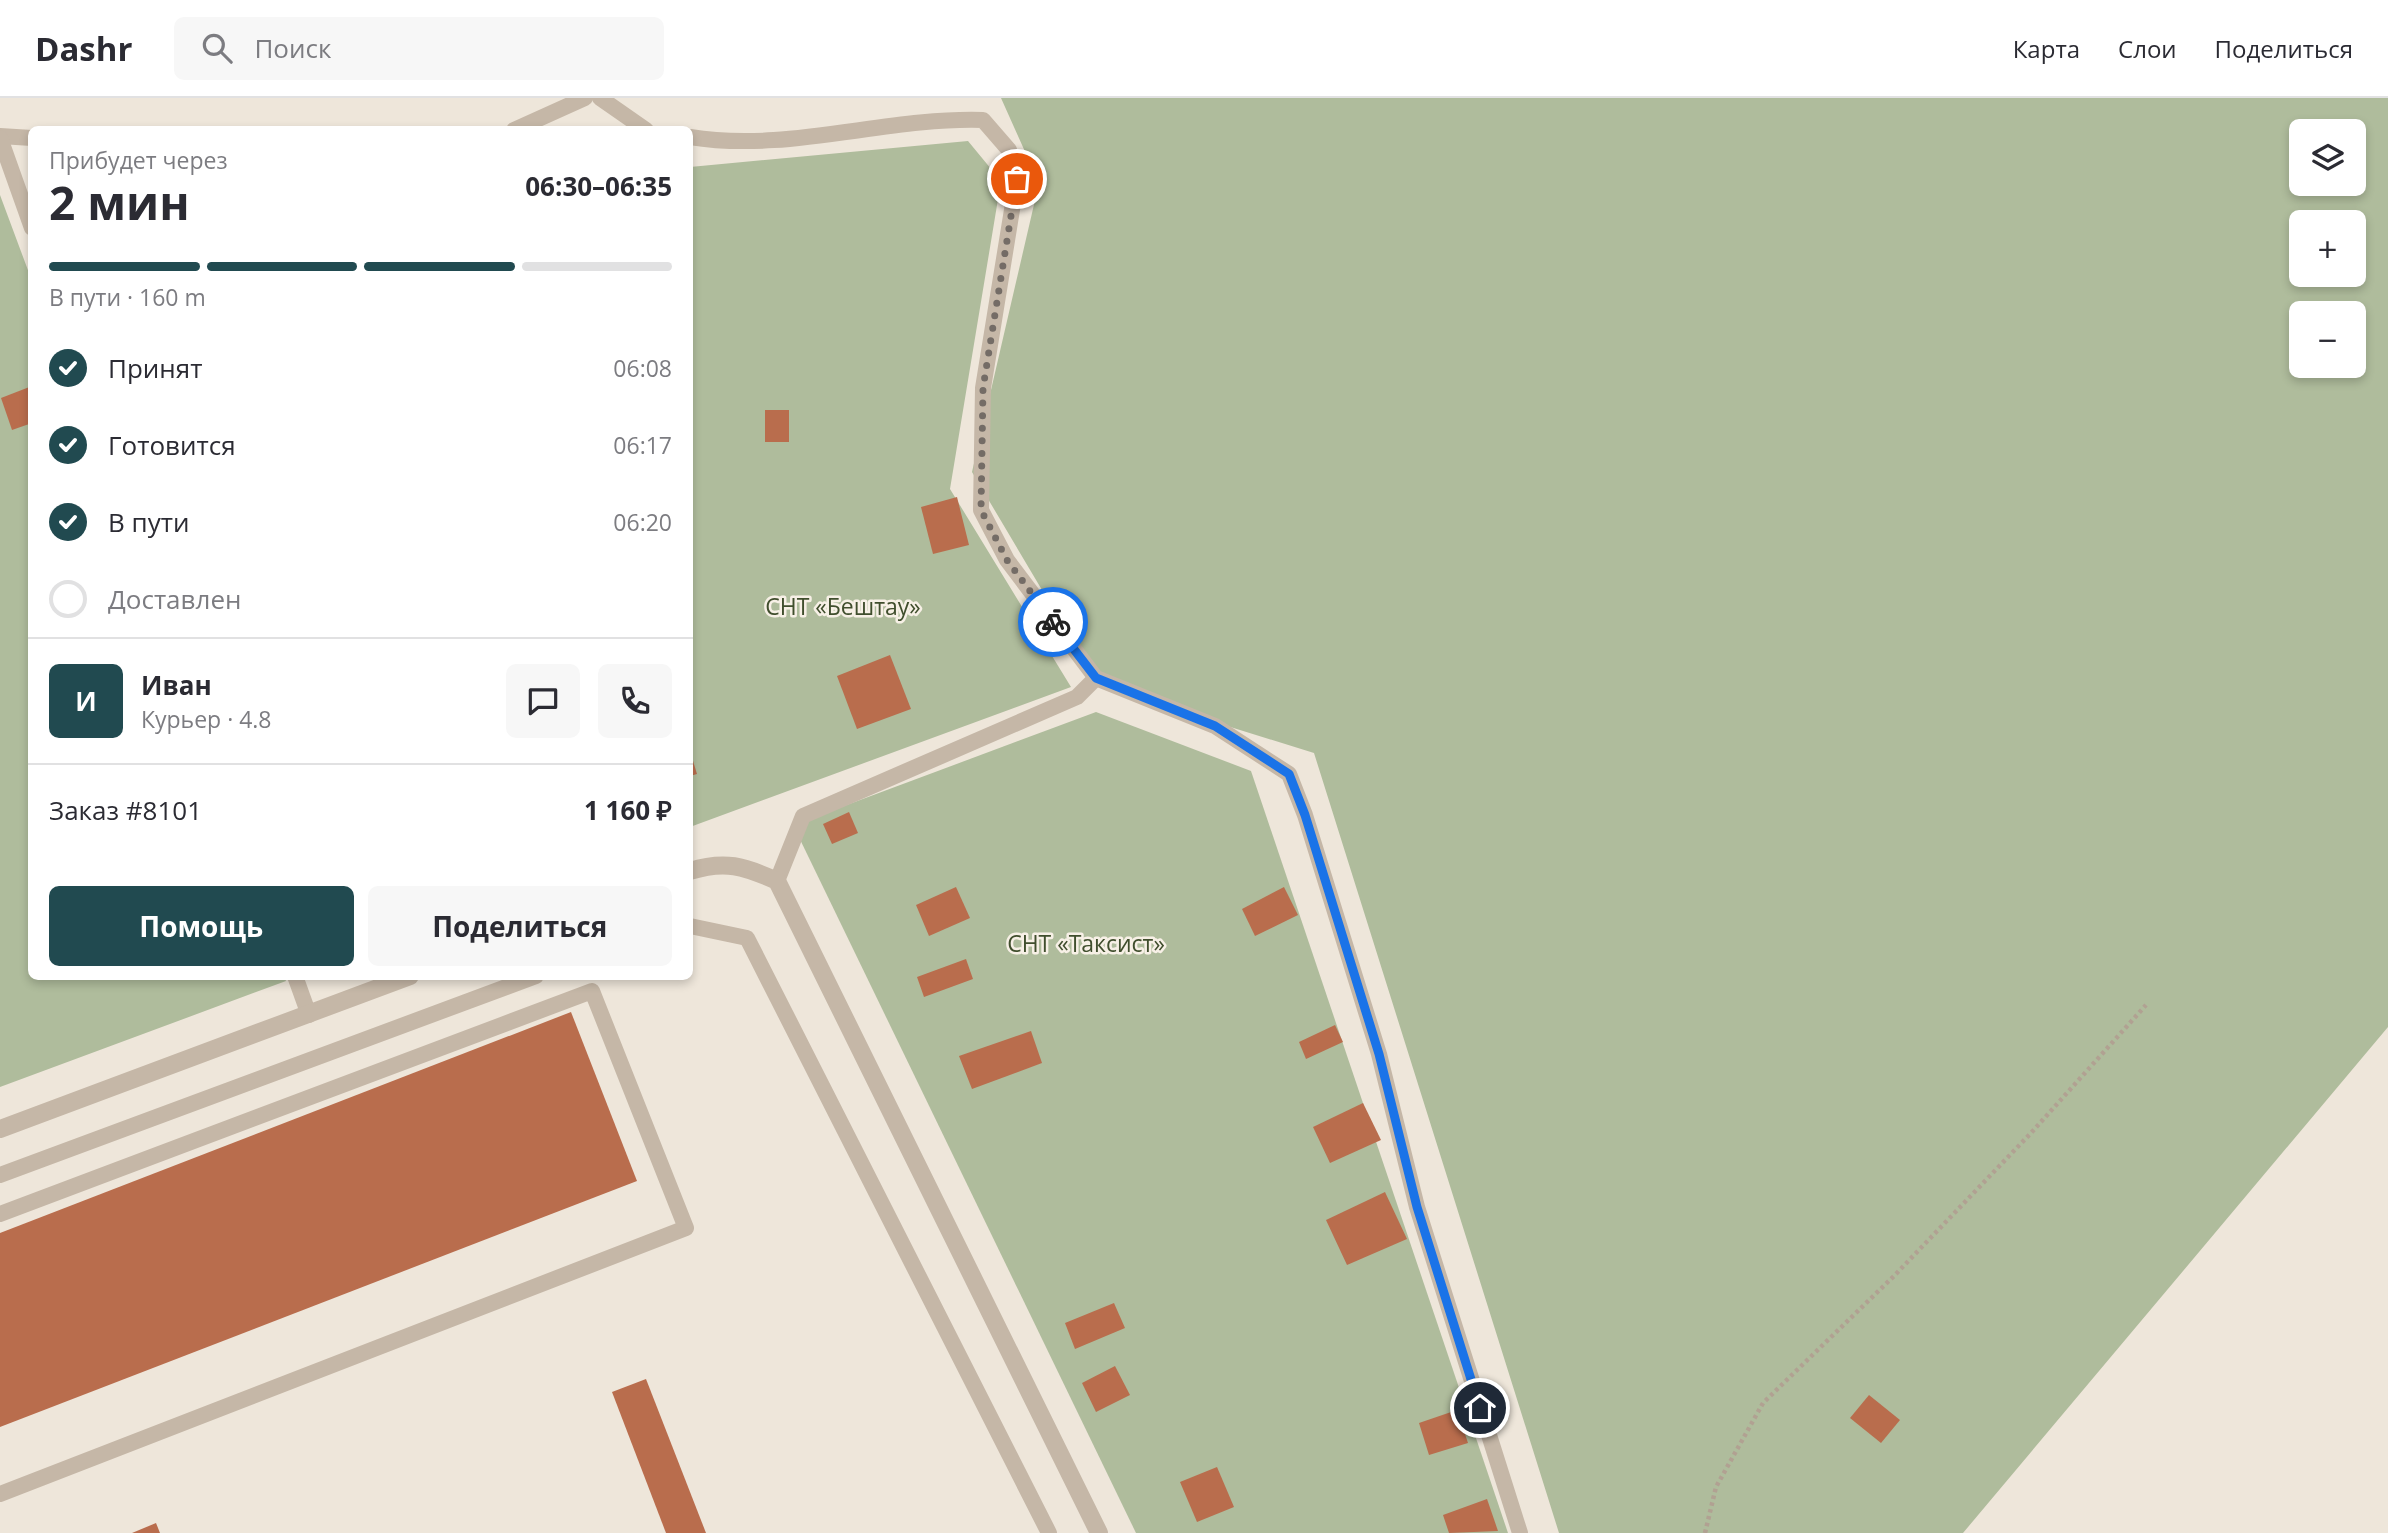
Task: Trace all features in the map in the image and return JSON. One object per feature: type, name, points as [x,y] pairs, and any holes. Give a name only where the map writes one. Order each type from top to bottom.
[{"type":"street","points":[[693,870],[714,863],[749,869],[777,881],[1099,1533]]},
{"type":"street","points":[[0,1129],[400,980]]},
{"type":"lane","points":[[522,126],[584,98]]},
{"type":"lane","points":[[600,98],[640,126]]},
{"type":"lane","points":[[693,137],[727,143],[841,135],[937,119],[983,120],[1009,150],[1017,179],[983,388],[981,510],[1007,560],[1096,678],[1215,726],[1289,774],[1305,815],[1379,1054],[1417,1207],[1520,1533]]},
{"type":"lane","points":[[28,138],[0,137],[28,217]]},
{"type":"lane","points":[[777,881],[803,816],[1077,697],[1096,678]]},
{"type":"lane","points":[[693,927],[747,937],[1049,1533]]},
{"type":"lane","points":[[296,980],[309,1015]]},
{"type":"lane","points":[[0,1175],[525,980]]},
{"type":"lane","points":[[0,1214],[592,991],[686,1228],[0,1494]]},
{"type":"path","points":[[1705,1533],[1716,1486],[1763,1403],[1903,1266],[2031,1133],[2146,1005]]},
{"type":"green space","points":[[1001,98],[2388,98],[2388,1027],[1963,1533],[1559,1533],[1314,753],[1099,686],[972,472],[1039,183]]},
{"type":"green space","name":"СНТ «Бештау»","points":[[968,141],[1001,181],[950,489],[1071,687],[693,826],[693,167]]},
{"type":"green space","points":[[0,195],[28,270],[28,980],[286,981],[0,1087]]},
{"type":"green space","name":"СНТ «Таксист»","points":[[1096,712],[1251,771],[1508,1533],[1136,1533],[793,825]]},
{"type":"building","points":[[28,388],[28,424],[12,430],[1,398]]},
{"type":"building","points":[[765,410],[789,410],[789,442],[765,442]]},
{"type":"building","points":[[957,497],[969,545],[933,554],[921,507]]},
{"type":"building","points":[[890,655],[911,709],[857,729],[837,676]]},
{"type":"building","points":[[849,812],[858,833],[832,844],[823,824]]},
{"type":"building","points":[[956,887],[970,918],[929,936],[916,905]]},
{"type":"building","points":[[1284,887],[1298,915],[1255,936],[1242,909]]},
{"type":"building","points":[[966,959],[973,979],[924,997],[917,977]]},
{"type":"building","points":[[571,1012],[637,1181],[0,1427],[0,1233]]},
{"type":"building","points":[[1335,1025],[1343,1042],[1306,1059],[1299,1042]]},
{"type":"building","points":[[1031,1031],[1042,1063],[972,1089],[959,1056]]},
{"type":"building","points":[[1363,1103],[1381,1140],[1330,1163],[1313,1127]]},
{"type":"building","points":[[1385,1192],[1407,1239],[1347,1265],[1326,1220]]},
{"type":"building","points":[[1114,1303],[1125,1328],[1075,1349],[1065,1323]]},
{"type":"building","points":[[1115,1366],[1130,1395],[1096,1412],[1082,1383]]},
{"type":"building","points":[[646,1379],[706,1533],[666,1533],[612,1392]]},
{"type":"building","points":[[1869,1395],[1900,1420],[1881,1443],[1850,1418]]},
{"type":"building","points":[[1457,1410],[1468,1443],[1429,1455],[1419,1423]]},
{"type":"building","points":[[1217,1467],[1234,1507],[1197,1522],[1180,1482]]},
{"type":"building","points":[[1487,1499],[1498,1531],[1449,1533],[1443,1515]]},
{"type":"building","points":[[156,1523],[160,1533],[132,1533]]},
{"type":"way so far","points":[[1017,179],[983,388],[981,510],[1007,560],[1053,622]]},
{"type":"route","points":[[1053,622],[1096,678],[1215,726],[1289,774],[1305,815],[1379,1054],[1417,1207],[1480,1408]]}]
